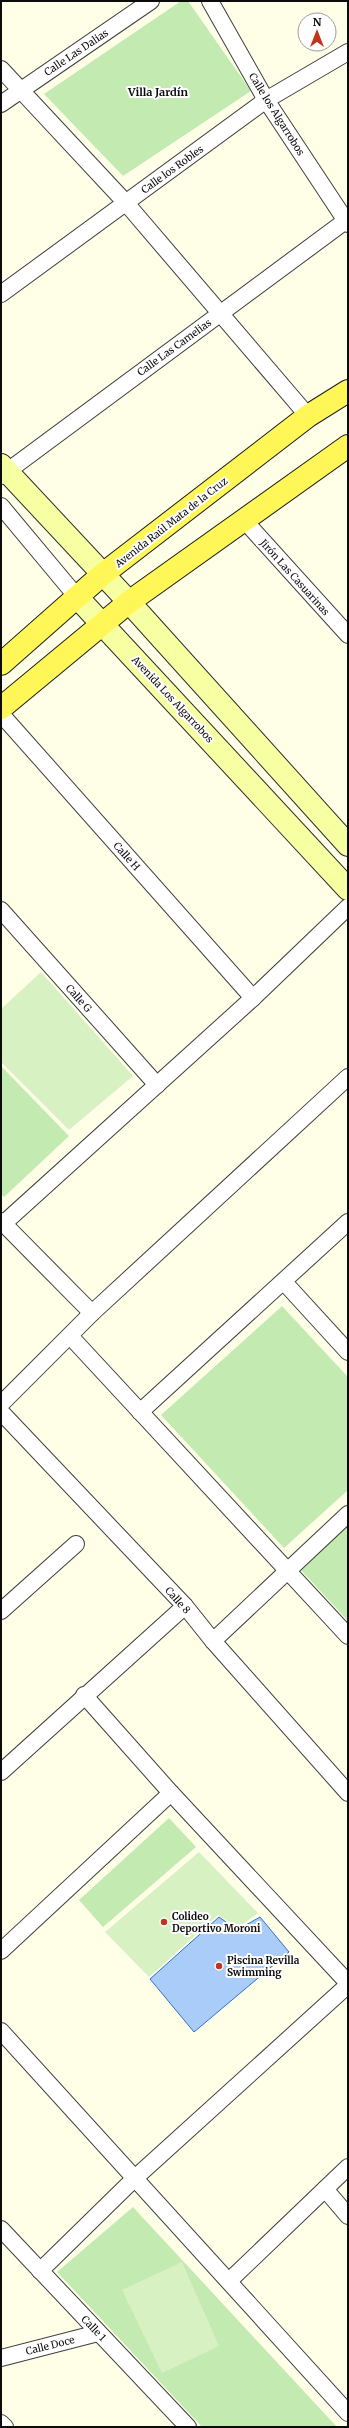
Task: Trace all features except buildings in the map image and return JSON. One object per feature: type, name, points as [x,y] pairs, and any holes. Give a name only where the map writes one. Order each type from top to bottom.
[{"type":"main road","name":"Avenida Raúl Mata de la Cruz","points":[[1,664],[103,574],[308,416],[348,391]]},
{"type":"main road","points":[[1,708],[129,602],[348,446]]},
{"type":"street","name":"Calle Las Dalias","points":[[1,104],[20,89],[151,1]]},
{"type":"street","name":"Calle los Algarrobos","points":[[210,1],[266,100],[347,221]]},
{"type":"street","name":"Calle los Robles","points":[[1,294],[266,100],[348,52]]},
{"type":"street","points":[[1,69],[126,203],[308,416]]},
{"type":"street","name":"Calle Las Camelias","points":[[3,471],[347,221]]},
{"type":"street","points":[[3,471],[129,602],[348,845]]},
{"type":"street","name":"Avenida Los Algarrobos","points":[[1,506],[77,597],[104,624],[348,889]]},
{"type":"street","name":"Jirón Las Casuarinas","points":[[243,520],[348,635]]},
{"type":"street","name":"Calle H","points":[[1,714],[253,998]]},
{"type":"street","points":[[92,1313],[2,1222],[253,998],[348,907]]},
{"type":"street","name":"Calle G","points":[[1,910],[157,1085]]},
{"type":"street","points":[[1,1404],[92,1313],[348,1077]]},
{"type":"street","points":[[140,1412],[348,1222]]},
{"type":"street","points":[[284,1282],[348,1352]]},
{"type":"street","points":[[70,1336],[348,1636]]},
{"type":"street","name":"Calle 8","points":[[1,1412],[184,1606],[213,1641],[348,1793]]},
{"type":"street","points":[[213,1641],[348,1514]]},
{"type":"street","points":[[2,1609],[76,1544]]},
{"type":"street","points":[[1,1772],[84,1695],[184,1606]]},
{"type":"street","points":[[40,2271],[135,2178],[348,1984],[171,1793],[84,1695]]},
{"type":"street","points":[[1,1951],[171,1793]]},
{"type":"street","points":[[1,2031],[229,2280],[348,2413]]},
{"type":"street","points":[[229,2280],[348,2166]]},
{"type":"street","points":[[325,2189],[348,2216]]},
{"type":"street","name":"Calle 1","points":[[1,2229],[188,2427]]},
{"type":"street","name":"Calle Doce","points":[[1,2358],[98,2333]]},
{"type":"street","points":[[1,2423],[5,2427]]},
{"type":"green space","points":[[181,1],[188,1],[251,91],[123,176],[44,94]]},
{"type":"green space","points":[[41,972],[133,1076],[69,1130],[1,1062],[1,1009]]},
{"type":"green space","points":[[1,1066],[69,1136],[4,1197],[1,1194]]},
{"type":"green space","points":[[282,1306],[348,1377],[348,1490],[284,1548],[161,1415]]},
{"type":"green space","points":[[348,1525],[348,1621],[300,1569]]},
{"type":"green space","points":[[169,1818],[196,1847],[103,1927],[79,1900]]},
{"type":"green space","name":"Colideo Deportivo Moroni","points":[[199,1852],[258,1913],[238,1928],[218,1915],[149,1977],[105,1932]]},
{"type":"green space","points":[[133,2207],[337,2427],[202,2427],[57,2272]]},
{"type":"green space","points":[[182,2262],[219,2346],[162,2373],[122,2290]]},
{"type":"water","name":"Piscina Revilla Swimming","points":[[219,1917],[237,1930],[260,1917],[289,1952],[194,2032],[150,1979]]},
{"type":"place","name":"Colideo Deportivo Moroni","points":[[164,1922]]},
{"type":"place","name":"Piscina Revilla Swimming","points":[[219,1966]]},
{"type":"district","name":"Villa Jardín","points":[[158,92]]}]
